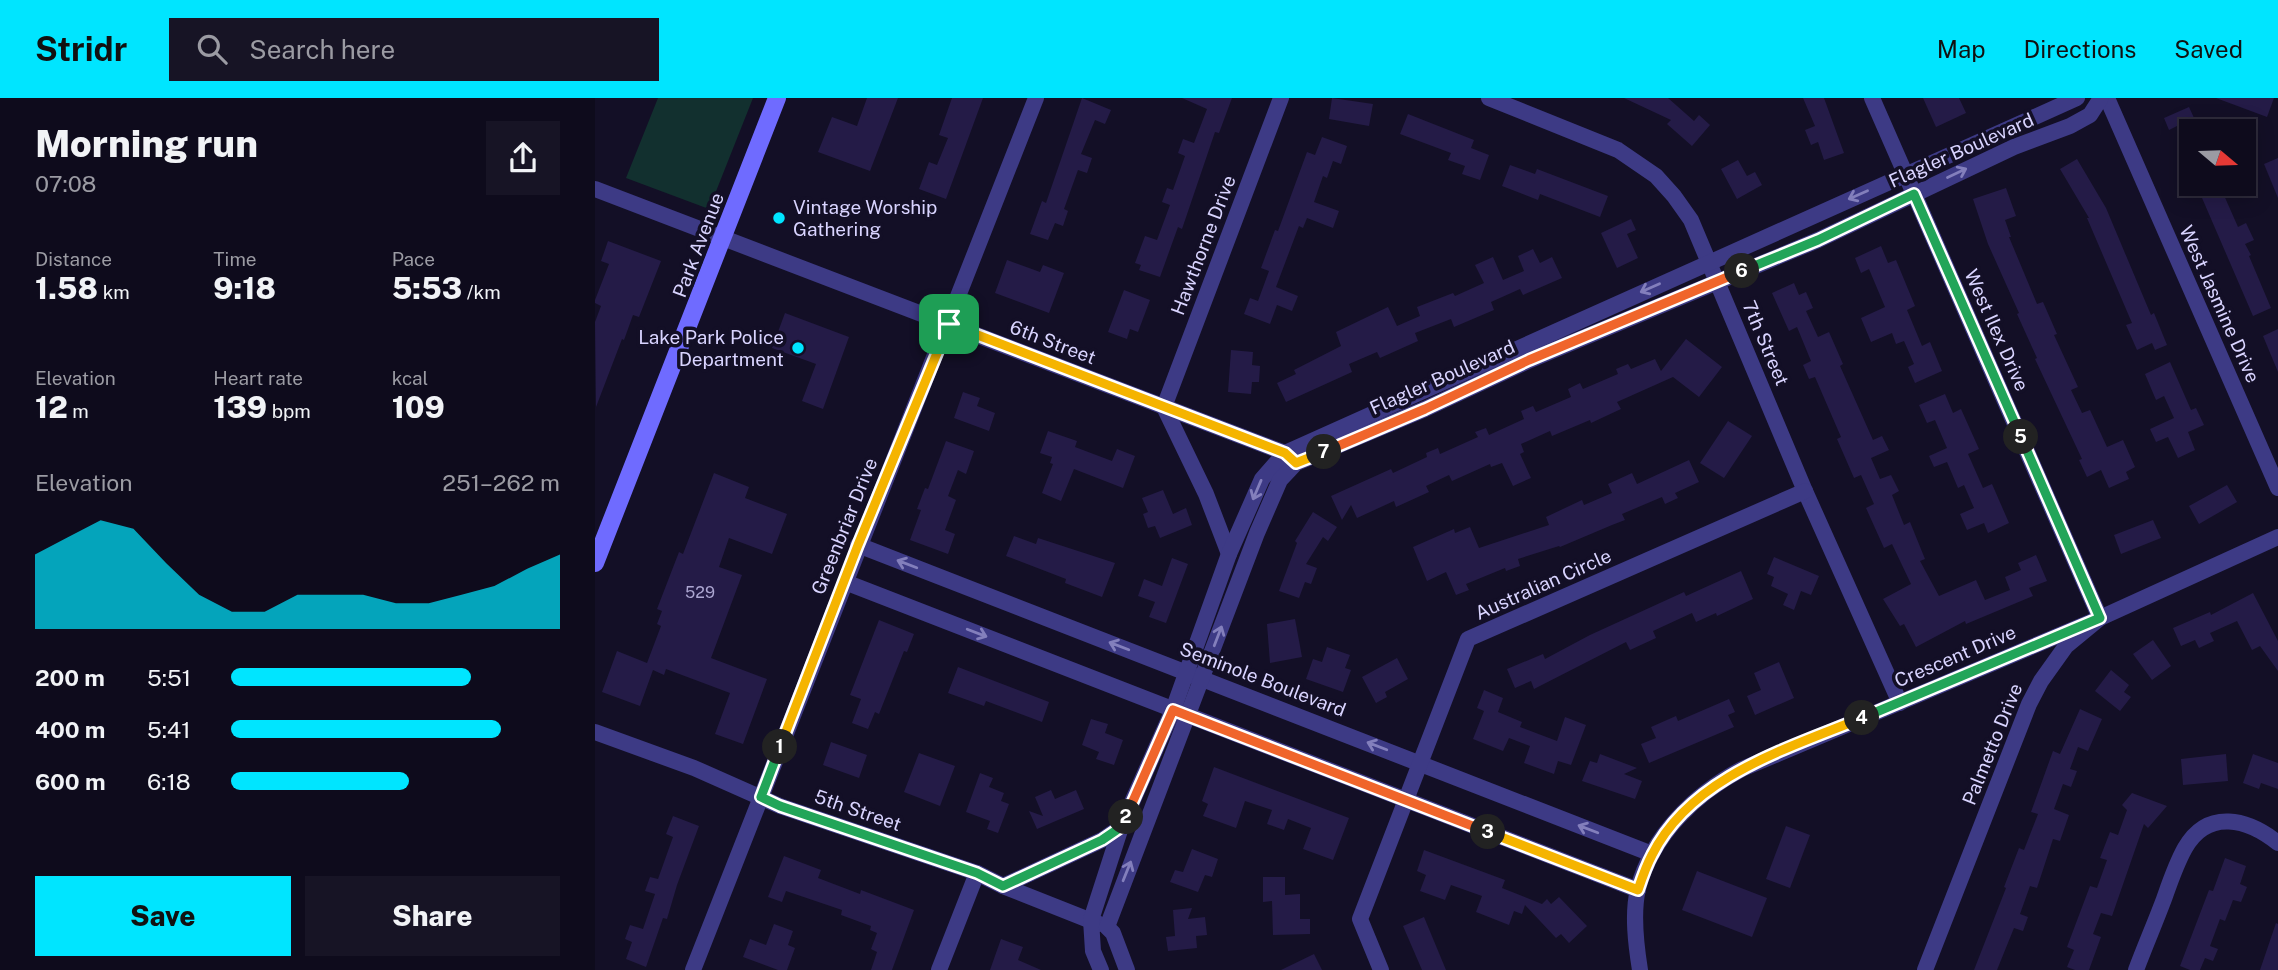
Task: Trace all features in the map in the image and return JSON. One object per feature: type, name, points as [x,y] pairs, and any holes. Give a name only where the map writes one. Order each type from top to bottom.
[{"type":"street","name":"Park Avenue","points":[[595,563],[778,98]]},
{"type":"street","name":"Greenbriar Drive","points":[[693,970],[1036,98]]},
{"type":"street","name":"Hawthorne Drive","points":[[1164,407],[1281,98]]},
{"type":"street","name":"7th Street","points":[[1489,98],[1510,102],[1618,150],[1644,166],[1683,207],[1710,261],[1805,491],[1900,703]]},
{"type":"street","name":"West Ilex Drive","points":[[1872,98],[2100,618]]},
{"type":"street","name":"Flagler Boulevard","points":[[1107,927],[1170,767],[1187,672],[1229,554],[1262,479],[1290,458],[1710,261],[2077,98]]},
{"type":"street","name":"Flagler Boulevard","points":[[1101,970],[1093,951],[1091,920],[1121,827],[1180,712],[1202,678],[1257,533],[1290,458],[1425,409],[1529,360],[1818,240],[2014,147],[2070,126],[2089,115],[2101,98]]},
{"type":"street","name":"West Jasmine Drive","points":[[2107,98],[2278,488]]},
{"type":"street","name":"6th Street","points":[[595,189],[1290,458]]},
{"type":"street","points":[[1164,407],[1206,494],[1229,554]]},
{"type":"street","name":"Australian Circle","points":[[1381,970],[1360,919],[1408,801],[1468,639],[1805,491]]},
{"type":"street","name":"Palmetto Drive","points":[[1925,970],[2029,704],[2041,681],[2066,646],[2100,618],[2278,537]]},
{"type":"street","name":"Seminole Boulevard","points":[[858,545],[1652,854]]},
{"type":"street","points":[[845,582],[1638,890]]},
{"type":"street","name":"Crescent Drive","points":[[1640,970],[1637,944],[1638,890],[1652,854],[1682,813],[1700,796],[1720,781],[2100,618]]},
{"type":"street","name":"5th Street","points":[[595,732],[694,768],[780,806],[977,873],[1107,927]]},
{"type":"street","points":[[2136,970],[2186,846],[2201,831],[2213,825],[2234,821],[2263,831],[2278,843]]},
{"type":"street","points":[[1003,886],[1102,840],[1121,827]]},
{"type":"street","points":[[939,970],[977,873]]},
{"type":"street","points":[[1107,927],[1113,933],[1127,970]]},
{"type":"green space","points":[[658,98],[753,98],[709,209],[626,178]]},
{"type":"building","points":[[867,98],[898,98],[870,171],[818,152],[832,117],[857,126]]},
{"type":"building","points":[[952,98],[983,98],[946,199],[919,189],[929,162],[937,165],[948,138],[939,135]]},
{"type":"building","points":[[1082,98],[1111,110],[1105,124],[1095,120],[1081,154],[1092,158],[1087,173],[1078,170],[1064,209],[1068,211],[1063,226],[1055,223],[1048,240],[1030,234],[1042,201],[1046,203]]},
{"type":"building","points":[[1182,98],[1232,98],[1219,133],[1215,132],[1182,229],[1178,227],[1160,277],[1139,270],[1141,265],[1135,263],[1145,236],[1157,240],[1170,205],[1162,202],[1167,188],[1173,190],[1185,156],[1178,153],[1183,139],[1194,143],[1207,109]]},
{"type":"building","points":[[1332,98],[1373,104],[1369,126],[1329,119]]},
{"type":"building","points":[[1624,98],[1668,98],[1694,121],[1699,115],[1710,125],[1692,146],[1667,124],[1671,120]]},
{"type":"building","points":[[1803,98],[1824,98],[1844,153],[1824,160],[1818,142],[1811,145],[1805,130],[1815,126]]},
{"type":"building","points":[[1923,98],[1959,98],[1966,113],[1936,127]]},
{"type":"building","points":[[2216,98],[2274,98],[2267,117]]},
{"type":"building","points":[[2189,107],[2194,119],[2179,119],[2179,131],[2177,126],[2169,130],[2164,118]]},
{"type":"building","points":[[1408,114],[1474,140],[1471,148],[1489,155],[1480,180],[1462,174],[1465,166],[1448,160],[1451,153],[1400,134]]},
{"type":"building","points":[[1322,137],[1347,146],[1341,164],[1333,161],[1327,178],[1323,176],[1314,202],[1339,211],[1333,228],[1307,218],[1303,228],[1299,226],[1276,287],[1298,296],[1292,311],[1277,305],[1270,324],[1244,314],[1250,298],[1258,301],[1269,271],[1261,268],[1275,230],[1278,231],[1307,152],[1315,155]]},
{"type":"building","points":[[2278,158],[2278,198],[2264,164]]},
{"type":"building","points":[[2077,159],[2106,208],[2151,315],[2154,313],[2167,345],[2155,350],[2152,343],[2137,350],[2126,325],[2132,323],[2089,218],[2060,169]]},
{"type":"building","points":[[1738,160],[1747,176],[1755,172],[1762,185],[1737,199],[1721,169]]},
{"type":"building","points":[[1510,165],[1535,174],[1537,169],[1608,196],[1600,217],[1540,194],[1538,200],[1502,186]]},
{"type":"building","points":[[2006,188],[2016,216],[2005,220],[2009,237],[2037,304],[2043,302],[2057,334],[2054,335],[2078,387],[2071,390],[2082,413],[2090,410],[2107,447],[2123,440],[2135,467],[2126,472],[2129,479],[2109,488],[2101,470],[2087,477],[2079,460],[2082,459],[2035,359],[2037,358],[2017,314],[2019,313],[1988,244],[1973,199]]},
{"type":"building","points":[[2201,196],[2224,196],[2238,227],[2246,223],[2254,240],[2245,244],[2271,308],[2253,316]]},
{"type":"building","points":[[1631,219],[1636,230],[1627,234],[1638,258],[1617,268],[1601,233]]},
{"type":"building","points":[[608,241],[661,261],[639,317],[633,315],[624,340],[622,339],[596,407],[595,322],[601,306],[595,303],[595,300],[609,264],[601,261]]},
{"type":"building","points":[[1881,246],[1888,263],[1896,260],[1915,306],[1907,310],[1922,346],[1930,342],[1942,371],[1915,383],[1908,367],[1914,364],[1904,341],[1896,344],[1892,333],[1871,342],[1861,318],[1885,307],[1869,269],[1861,273],[1855,258]]},
{"type":"building","points":[[1533,249],[1540,263],[1552,257],[1562,278],[1523,295],[1520,289],[1491,302],[1494,310],[1454,327],[1451,319],[1415,333],[1418,341],[1380,358],[1377,352],[1349,364],[1352,372],[1286,402],[1277,383],[1296,374],[1294,370],[1341,346],[1336,332],[1388,307],[1397,326],[1420,316],[1417,307],[1453,293],[1455,296],[1484,283],[1475,265],[1493,257],[1503,280],[1524,271],[1518,256]]},
{"type":"building","points":[[1007,260],[1040,272],[1043,265],[1064,273],[1049,313],[995,293]]},
{"type":"building","points":[[1794,283],[1799,295],[1806,292],[1813,308],[1806,311],[1818,337],[1829,332],[1843,364],[1840,366],[1873,440],[1882,436],[1889,450],[1871,458],[1880,479],[1891,475],[1899,491],[1892,495],[1904,525],[1910,522],[1925,559],[1920,561],[1939,596],[1976,580],[1985,600],[2010,590],[2005,577],[2021,570],[2018,563],[2036,555],[2047,581],[2029,588],[2033,596],[1966,624],[1965,621],[1916,647],[1904,624],[1900,626],[1883,599],[1911,584],[1892,544],[1884,548],[1866,508],[1874,504],[1861,475],[1854,478],[1837,439],[1841,437],[1815,377],[1809,379],[1803,365],[1811,361],[1797,327],[1789,331],[1772,293]]},
{"type":"building","points":[[1124,290],[1150,300],[1138,332],[1130,329],[1127,339],[1108,332]]},
{"type":"building","points":[[785,313],[849,337],[823,409],[802,401],[816,364],[772,348]]},
{"type":"building","points":[[2278,329],[2278,372],[2263,336]]},
{"type":"building","points":[[1686,339],[1722,367],[1699,397],[1673,377],[1617,402],[1621,409],[1591,423],[1590,420],[1552,436],[1550,431],[1521,444],[1524,452],[1520,454],[1531,478],[1513,486],[1502,463],[1491,467],[1490,464],[1452,481],[1449,475],[1426,486],[1429,492],[1396,507],[1394,501],[1357,518],[1351,505],[1342,520],[1331,496],[1391,469],[1393,473],[1427,457],[1426,453],[1438,448],[1440,454],[1478,437],[1475,432],[1486,428],[1489,435],[1524,419],[1521,411],[1533,406],[1536,412],[1571,397],[1568,389],[1580,383],[1583,389],[1618,374],[1616,369],[1628,364],[1631,369],[1655,359],[1661,371]]},
{"type":"building","points":[[1231,350],[1253,352],[1252,365],[1260,366],[1259,382],[1252,382],[1251,394],[1228,392]]},
{"type":"building","points":[[2170,362],[2191,410],[2196,408],[2204,425],[2188,432],[2195,450],[2178,458],[2168,437],[2156,442],[2150,429],[2174,418],[2164,396],[2156,400],[2145,374]]},
{"type":"building","points":[[963,392],[980,398],[977,406],[995,413],[989,431],[954,418]]},
{"type":"building","points":[[1945,394],[1953,413],[1961,409],[1979,449],[1968,454],[1983,488],[1992,484],[2009,523],[1988,533],[1984,523],[1967,530],[1960,514],[1974,508],[1964,485],[1958,488],[1947,462],[1934,467],[1929,456],[1947,448],[1935,420],[1927,423],[1919,405]]},
{"type":"building","points":[[1728,421],[1752,436],[1724,478],[1700,463]]},
{"type":"building","points":[[1048,431],[1077,441],[1075,447],[1112,461],[1117,449],[1135,456],[1123,488],[1074,469],[1061,501],[1042,493],[1053,464],[1050,463],[1052,457],[1040,453]]},
{"type":"building","points":[[946,441],[974,451],[966,474],[958,470],[948,496],[956,500],[945,530],[955,534],[948,554],[910,540],[921,510],[917,509],[925,488],[928,489]]},
{"type":"building","points":[[1689,460],[1699,482],[1675,493],[1678,498],[1665,504],[1662,497],[1622,514],[1625,520],[1560,547],[1518,559],[1520,566],[1506,571],[1505,568],[1466,584],[1469,590],[1456,595],[1446,572],[1427,581],[1413,547],[1454,529],[1455,533],[1470,527],[1479,548],[1549,525],[1546,517],[1582,500],[1584,505],[1612,493],[1608,484],[1632,473],[1637,484]]},
{"type":"building","points":[[714,473],[749,487],[745,498],[787,514],[772,554],[729,538],[719,567],[742,575],[711,658],[767,679],[743,744],[715,734],[730,693],[666,669],[664,675],[653,670],[640,706],[602,692],[617,651],[647,663],[661,626],[657,624],[662,611],[657,609],[679,552],[683,554]]},
{"type":"building","points":[[2227,485],[2237,502],[2199,524],[2189,506]]},
{"type":"building","points":[[1163,490],[1173,514],[1186,508],[1192,525],[1160,538],[1155,526],[1148,528],[1143,514],[1148,512],[1142,498]]},
{"type":"building","points":[[1313,512],[1337,527],[1328,541],[1323,537],[1306,564],[1317,568],[1311,584],[1305,582],[1299,598],[1279,591],[1297,543],[1295,541]]},
{"type":"building","points":[[2153,520],[2161,538],[2121,554],[2114,535]]},
{"type":"building","points":[[1014,536],[1036,544],[1038,538],[1115,563],[1102,597],[1065,583],[1066,579],[1006,556]]},
{"type":"building","points":[[1774,557],[1819,576],[1811,595],[1801,591],[1794,610],[1783,605],[1788,594],[1771,586],[1774,577],[1767,574]]},
{"type":"building","points":[[1172,558],[1188,564],[1166,623],[1149,617],[1155,602],[1138,596],[1144,579],[1162,586]]},
{"type":"building","points":[[1741,571],[1753,599],[1717,616],[1716,613],[1696,622],[1692,613],[1653,631],[1656,638],[1630,650],[1626,642],[1534,689],[1531,681],[1515,688],[1507,669],[1543,654],[1545,659],[1684,592],[1686,596]]},
{"type":"building","points":[[2253,593],[2278,641],[2278,671],[2260,646],[2252,650],[2237,621],[2210,633],[2214,641],[2199,648],[2195,640],[2181,646],[2173,628],[2210,612],[2211,615]]},
{"type":"building","points":[[1295,619],[1302,657],[1270,663],[1267,624]]},
{"type":"building","points":[[879,620],[914,634],[907,652],[904,651],[879,714],[875,712],[868,729],[852,723],[861,699],[850,695]]},
{"type":"building","points":[[2153,640],[2171,666],[2152,680],[2133,654]]},
{"type":"building","points":[[1327,647],[1350,655],[1345,668],[1351,670],[1343,692],[1306,679],[1313,659],[1322,662]]},
{"type":"building","points":[[1397,658],[1408,679],[1385,692],[1387,697],[1376,703],[1362,677]]},
{"type":"building","points":[[1779,662],[1794,698],[1755,715],[1747,696],[1761,690],[1754,673]]},
{"type":"building","points":[[958,667],[1049,702],[1042,722],[986,701],[984,706],[948,693]]},
{"type":"building","points":[[2111,670],[2129,685],[2124,692],[2131,697],[2120,711],[2095,691]]},
{"type":"building","points":[[1484,690],[1503,698],[1498,712],[1522,722],[1520,727],[1557,741],[1565,717],[1586,725],[1571,765],[1558,761],[1554,774],[1524,763],[1530,746],[1509,738],[1503,751],[1473,739],[1484,711],[1477,708]]},
{"type":"building","points":[[1729,699],[1735,712],[1728,715],[1734,727],[1649,763],[1641,744],[1656,738],[1651,727],[1676,716],[1678,721]]},
{"type":"building","points":[[2080,709],[2102,719],[2088,751],[2078,747],[2070,769],[2077,771],[2071,787],[2063,784],[2054,809],[2069,815],[2060,841],[2053,839],[2037,888],[2030,886],[2020,914],[2028,917],[2023,931],[2014,928],[1997,970],[1974,970],[2019,848],[2024,850],[2038,814],[2031,812],[2053,751],[2060,754]]},
{"type":"building","points":[[1091,719],[1108,724],[1105,733],[1123,740],[1114,765],[1096,759],[1099,752],[1082,745]]},
{"type":"building","points":[[831,742],[867,755],[859,778],[823,765]]},
{"type":"building","points":[[919,753],[955,766],[940,806],[904,792]]},
{"type":"building","points":[[1600,754],[1637,768],[1624,774],[1642,781],[1635,799],[1582,781],[1590,761],[1597,763]]},
{"type":"building","points":[[2226,754],[2228,781],[2183,785],[2181,759]]},
{"type":"building","points":[[2253,754],[2278,763],[2278,789],[2261,783],[2259,789],[2243,783]]},
{"type":"building","points":[[1214,767],[1349,818],[1333,860],[1303,849],[1311,828],[1288,819],[1284,830],[1267,824],[1272,810],[1245,801],[1236,828],[1203,816],[1208,804],[1202,801]]},
{"type":"building","points":[[980,773],[993,778],[989,787],[1004,793],[1001,801],[1009,804],[998,833],[987,829],[990,821],[966,812]]},
{"type":"building","points":[[1051,790],[1055,799],[1076,790],[1084,809],[1037,829],[1029,811],[1043,816],[1035,797]]},
{"type":"building","points":[[2132,793],[2167,806],[2148,828],[2144,824],[2112,916],[2101,913],[2093,934],[2101,937],[2089,970],[2075,970],[2067,967],[2074,950],[2067,947],[2090,886],[2097,888],[2107,860],[2100,858],[2110,832],[2118,835],[2127,810],[2122,805]]},
{"type":"building","points":[[673,816],[699,826],[667,919],[663,918],[646,967],[626,959],[632,942],[625,939],[630,925],[643,929],[655,894],[645,891],[650,877],[658,879],[673,837],[666,834]]},
{"type":"building","points":[[1786,826],[1810,835],[1790,888],[1766,879]]},
{"type":"building","points":[[1192,849],[1218,859],[1212,877],[1205,875],[1198,892],[1170,882],[1175,870],[1183,872]]},
{"type":"building","points":[[1424,850],[1505,880],[1502,888],[1542,904],[1547,899],[1551,904],[1559,897],[1587,926],[1569,943],[1561,934],[1556,938],[1525,905],[1522,914],[1514,911],[1509,925],[1476,912],[1482,896],[1451,885],[1445,900],[1420,891],[1426,875],[1417,871]]},
{"type":"building","points":[[784,856],[821,870],[818,878],[860,894],[861,890],[914,910],[892,970],[871,970],[877,952],[871,949],[877,933],[870,930],[871,926],[841,915],[842,910],[786,891],[782,902],[768,897]]},
{"type":"building","points":[[2225,858],[2246,866],[2240,884],[2247,887],[2241,902],[2233,900],[2225,921],[2220,919],[2210,946],[2218,949],[2213,961],[2205,958],[2200,970],[2190,970],[2180,966],[2209,890],[2213,891]]},
{"type":"building","points":[[1697,871],[1767,898],[1752,937],[1682,910]]},
{"type":"building","points":[[1263,877],[1285,877],[1285,895],[1300,894],[1300,919],[1310,919],[1310,934],[1273,935],[1272,901],[1263,902]]},
{"type":"building","points":[[1192,908],[1188,919],[1205,917],[1207,935],[1196,936],[1197,948],[1168,951],[1166,937],[1175,936],[1173,910]]},
{"type":"building","points":[[1424,917],[1446,970],[1422,970],[1403,926]]},
{"type":"building","points":[[2276,923],[2278,970],[2260,970]]},
{"type":"building","points":[[774,924],[793,931],[788,945],[795,948],[787,970],[778,970],[743,957],[750,939],[766,945]]},
{"type":"building","points":[[1001,939],[1023,947],[1018,960],[1041,970],[990,970]]},
{"type":"building","points":[[1314,954],[1322,970],[1281,970]]},
{"type":"place","name":"Vintage Worship Gathering","points":[[779,218]]},
{"type":"place","name":"Lake Park Police Department","points":[[798,348]]},
{"type":"route","points":[[1914,194],[2100,618],[1742,769],[1720,781],[1682,813],[1666,833],[1652,854],[1638,890],[1173,710],[1121,827],[1102,840],[1003,886],[977,873],[780,806],[761,797],[858,545],[949,324],[1285,453],[1296,463],[1425,409],[1529,360],[1818,240],[1914,194]]}]
